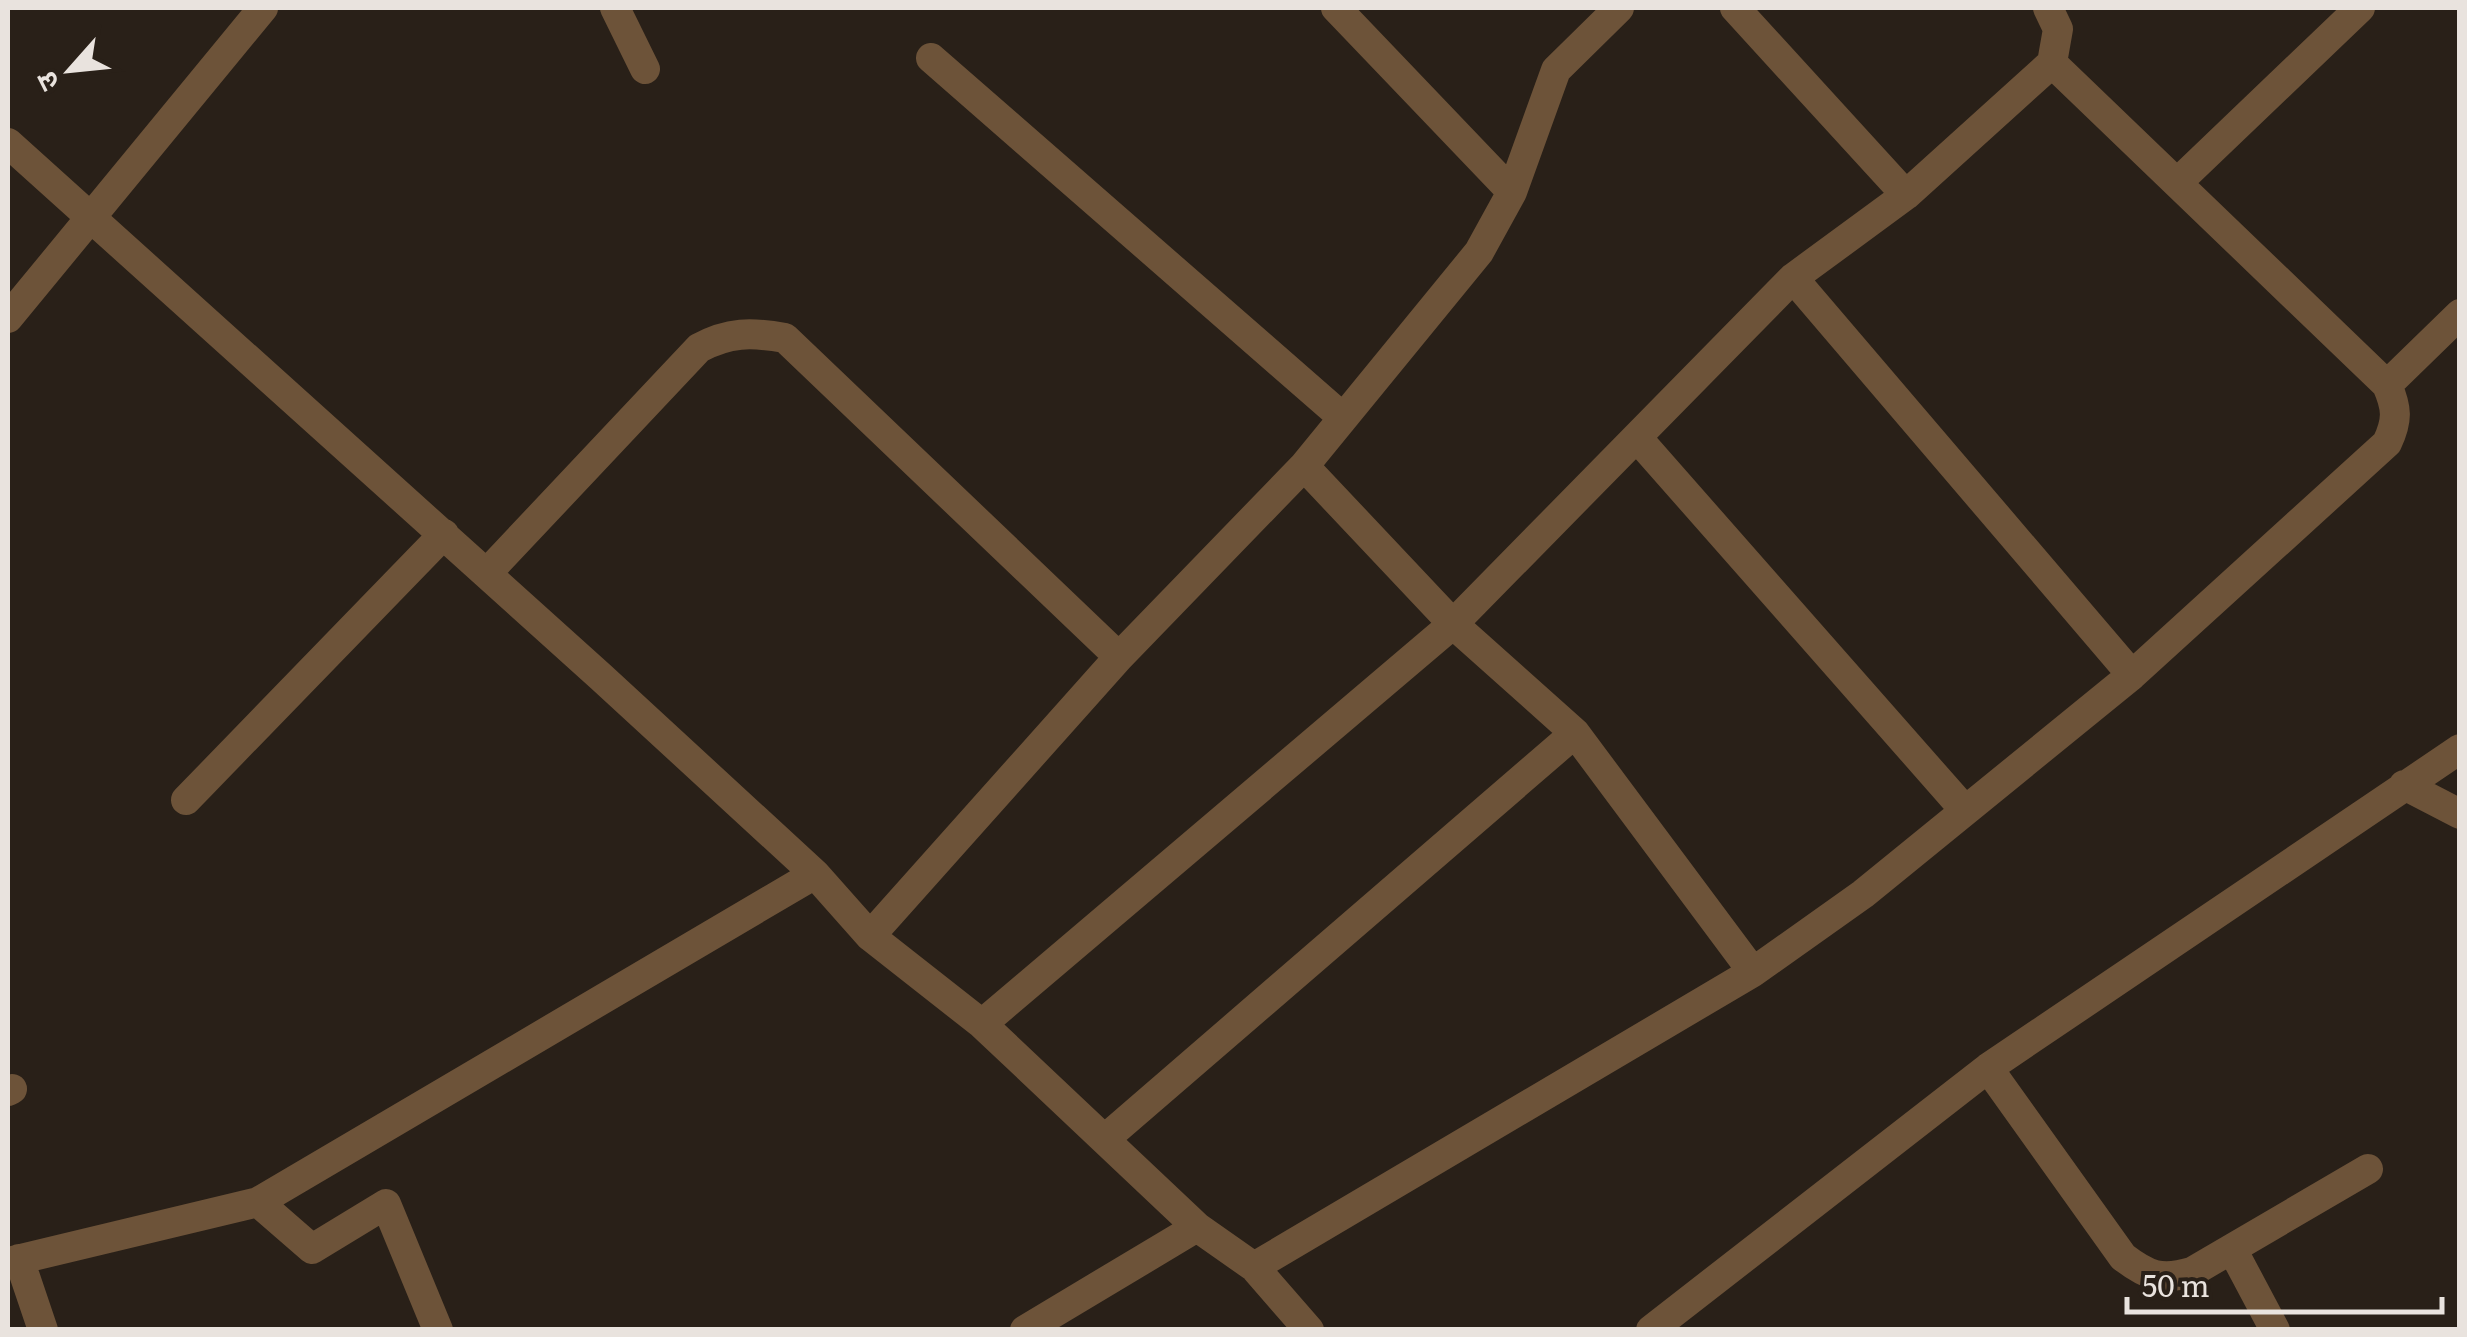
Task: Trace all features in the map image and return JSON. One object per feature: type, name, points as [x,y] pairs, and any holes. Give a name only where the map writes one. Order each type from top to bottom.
[{"type":"street","points":[[8,318],[263,8]]},
{"type":"street","points":[[615,8],[645,69]]},
{"type":"street","points":[[1336,8],[1512,192]]},
{"type":"street","points":[[870,936],[1120,658],[1304,466],[1341,416],[1479,252],[1512,192],[1556,70],[1620,8]]},
{"type":"street","points":[[1736,8],[1906,194]]},
{"type":"street","points":[[982,1024],[1453,624],[1639,440],[1793,278],[1906,194],[2052,63],[2058,30],[2048,8]]},
{"type":"street","points":[[2177,182],[2355,9]]},
{"type":"street","points":[[930,58],[1341,416]]},
{"type":"street","points":[[1254,1266],[1753,972],[1863,894],[1963,808],[2132,675],[2387,442],[2396,425],[2397,406],[2388,385],[2052,63]]},
{"type":"street","points":[[8,144],[94,217],[815,874],[870,936],[982,1024],[1197,1227],[1254,1266],[1308,1330]]},
{"type":"street","points":[[1793,278],[2132,675]]},
{"type":"street","points":[[2388,385],[2460,314]]},
{"type":"street","points":[[487,574],[699,348],[726,334],[757,333],[784,338],[1120,658]]},
{"type":"street","points":[[1639,440],[1963,808]]},
{"type":"street","points":[[1304,466],[1453,624],[1575,733],[1753,972]]},
{"type":"street","points":[[186,800],[444,534]]},
{"type":"street","points":[[1106,1138],[1575,733]]},
{"type":"street","points":[[1651,1330],[1988,1068],[2460,749]]},
{"type":"street","points":[[2404,785],[2460,814]]},
{"type":"street","points":[[43,1330],[13,1260],[258,1202],[815,874]]},
{"type":"street","points":[[1988,1068],[2123,1257],[2147,1276],[2166,1279],[2192,1272],[2368,1168]]},
{"type":"street","points":[[258,1202],[312,1250],[386,1204],[438,1330]]},
{"type":"street","points":[[1025,1330],[1197,1227]]},
{"type":"street","points":[[2232,1249],[2275,1330]]}]
